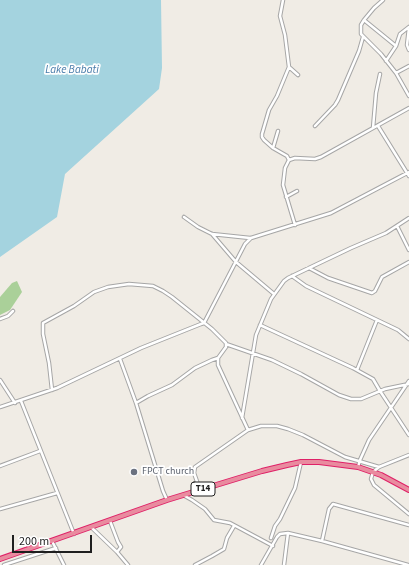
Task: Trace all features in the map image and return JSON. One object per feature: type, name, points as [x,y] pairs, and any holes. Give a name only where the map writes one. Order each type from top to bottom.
[{"type":"highway","name":"T14","points":[[0,559],[182,495],[262,470],[300,462],[330,462],[358,467],[384,476],[409,490]]},
{"type":"street","points":[[283,0],[280,16],[285,36],[289,67],[277,96],[269,110],[262,137],[273,148],[283,153],[290,160]]},
{"type":"street","points":[[383,0],[364,20],[360,32],[363,37],[377,49],[396,73],[409,96]]},
{"type":"street","points":[[364,20],[396,46]]},
{"type":"street","points":[[386,61],[396,46],[400,34],[409,28]]},
{"type":"street","points":[[409,28],[407,45],[409,50]]},
{"type":"street","points":[[315,126],[338,100],[359,51],[363,37]]},
{"type":"street","points":[[396,73],[409,66]]},
{"type":"street","points":[[289,67],[298,75]]},
{"type":"street","points":[[373,128],[376,93],[380,74]]},
{"type":"street","points":[[295,225],[283,185],[283,175],[286,165],[290,160],[295,158],[315,159],[321,157],[409,108]]},
{"type":"street","points":[[378,126],[408,172],[409,176]]},
{"type":"street","points":[[273,148],[278,131]]},
{"type":"street","points":[[184,217],[198,227],[212,234],[251,238],[330,213],[408,172]]},
{"type":"street","points":[[286,197],[298,191]]},
{"type":"street","points":[[242,418],[256,335],[274,294],[284,281],[357,245],[382,235],[409,218]]},
{"type":"street","points":[[397,226],[409,250]]},
{"type":"street","points":[[212,234],[236,262],[274,294]]},
{"type":"street","points":[[0,407],[52,390],[153,343],[204,322],[245,244],[251,238]]},
{"type":"street","points":[[309,268],[328,278],[372,293],[375,291],[382,277],[409,262]]},
{"type":"street","points":[[292,276],[301,284],[398,330],[409,339]]},
{"type":"street","points":[[52,390],[50,368],[44,343],[42,324],[74,306],[94,292],[114,285],[129,284],[153,286],[163,291],[204,322],[217,333],[226,344],[285,366],[347,398],[361,398],[380,391],[408,384]]},
{"type":"street","points":[[0,319],[9,315],[13,311]]},
{"type":"street","points":[[357,370],[377,320]]},
{"type":"street","points":[[260,325],[357,370],[373,379],[409,435]]},
{"type":"street","points":[[136,403],[172,385],[195,368],[218,358],[226,347],[226,344]]},
{"type":"street","points":[[218,358],[218,365],[248,430]]},
{"type":"street","points":[[120,359],[136,403],[167,500]]},
{"type":"street","points":[[0,380],[15,402]]},
{"type":"street","points":[[358,467],[369,440],[409,381]]},
{"type":"street","points":[[21,401],[74,534]]},
{"type":"street","points":[[200,490],[194,473],[195,467],[248,430],[261,426],[269,425],[288,429],[303,435],[345,457],[360,460],[379,467]]},
{"type":"street","points":[[0,466],[40,451]]},
{"type":"street","points":[[409,455],[379,467],[373,472],[371,478],[372,483],[409,514]]},
{"type":"street","points":[[271,538],[274,526],[280,519],[295,488],[300,462]]},
{"type":"street","points":[[0,509],[57,493]]},
{"type":"street","points":[[182,495],[190,498],[202,507],[214,520],[229,522],[273,546]]},
{"type":"street","points":[[322,541],[329,509],[333,504],[409,525]]},
{"type":"street","points":[[110,521],[121,547],[117,552]]},
{"type":"street","points":[[195,565],[224,549],[234,526]]},
{"type":"street","points":[[91,527],[128,565]]},
{"type":"street","points":[[265,542],[271,538],[277,537],[280,534],[288,533],[408,565]]},
{"type":"street","points":[[284,565],[288,533]]},
{"type":"street","points":[[262,565],[277,537]]},
{"type":"street","points":[[52,541],[64,565]]},
{"type":"street","points":[[4,565],[56,548]]},
{"type":"green space","points":[[17,281],[22,292],[10,310],[0,315],[0,297],[12,283]]},
{"type":"water","name":"Lake Babati","points":[[0,0],[161,0],[162,68],[159,89],[65,174],[57,217],[0,257]]},
{"type":"place","name":"FPCT church","points":[[134,472]]}]
